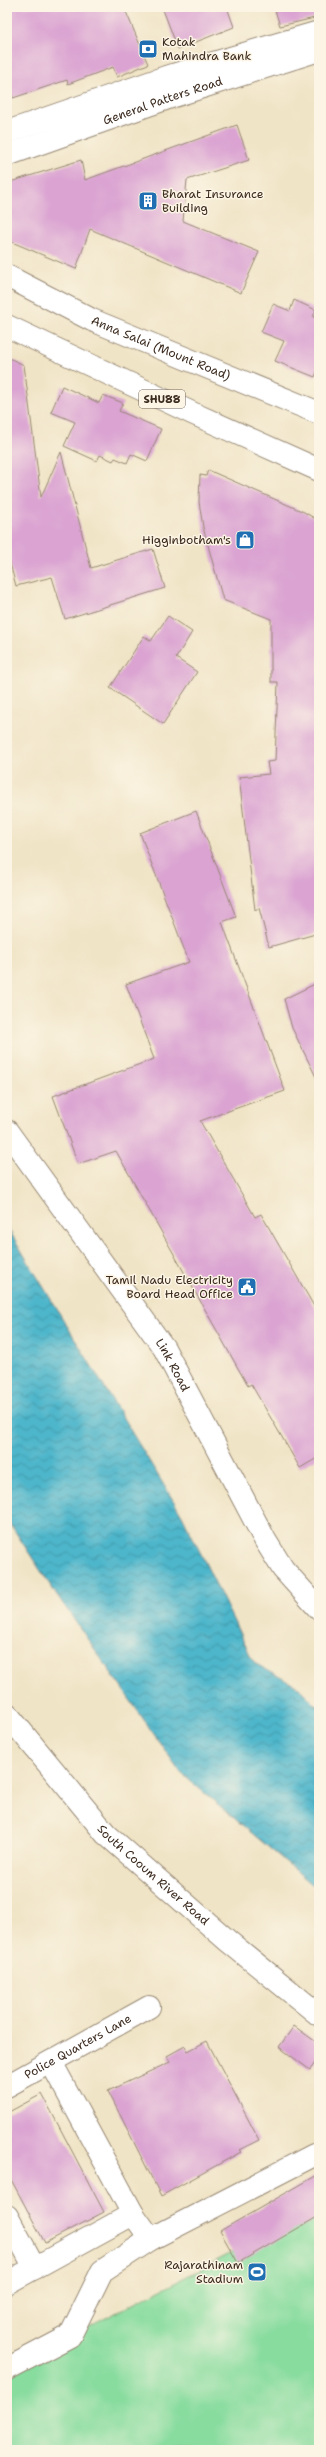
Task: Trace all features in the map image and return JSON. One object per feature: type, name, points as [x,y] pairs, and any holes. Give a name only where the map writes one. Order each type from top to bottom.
[{"type":"street","name":"General Patters Road","points":[[7,132],[166,77],[319,32]]},
{"type":"street","name":"General Patters Road","points":[[7,155],[174,96],[319,50]]},
{"type":"street","name":"Anna Salai (Mount Road)","points":[[7,276],[92,320],[319,413]]},
{"type":"street","name":"SHU88","points":[[7,326],[185,410],[319,470]]},
{"type":"street","name":"Link Road","points":[[7,1131],[164,1348],[265,1540],[283,1569],[319,1609]]},
{"type":"street","name":"South Cooum River Road","points":[[7,1714],[106,1834],[228,1941],[319,2015]]},
{"type":"street","name":"Police Quarters Lane","points":[[7,2086],[149,2007]]},
{"type":"street","points":[[51,2062],[133,2214],[151,2239]]},
{"type":"street","points":[[7,2369],[70,2336],[102,2271],[151,2239],[314,2155]]},
{"type":"street","points":[[7,2283],[133,2214]]},
{"type":"street","points":[[7,2216],[35,2268]]},
{"type":"green space","name":"Rajarathinam Stadium","points":[[319,2208],[319,2450],[7,2450],[7,2369]]},
{"type":"water","points":[[7,1227],[182,1515],[254,1663],[298,1687],[319,1708],[319,1890],[181,1773],[50,1585],[7,1519]]},
{"type":"building","points":[[7,7],[124,7],[148,64],[117,77],[113,67],[68,84],[67,80],[13,98],[7,79]]},
{"type":"building","points":[[162,7],[227,7],[234,27],[178,49]]},
{"type":"building","points":[[274,7],[319,7],[319,17],[280,26]]},
{"type":"building","name":"Bharat Insurance Building","points":[[237,125],[249,160],[187,180],[183,221],[259,252],[241,293],[90,229],[76,269],[7,240],[7,183],[81,160],[85,180]]},
{"type":"building","points":[[294,300],[316,310],[313,317],[319,319],[319,367],[315,377],[275,361],[284,341],[261,332],[273,304],[290,311]]},
{"type":"building","points":[[7,357],[24,365],[41,497],[61,452],[91,568],[153,549],[165,588],[65,619],[52,577],[16,586],[7,552]]},
{"type":"building","points":[[62,386],[99,403],[103,395],[123,403],[119,411],[161,429],[147,461],[131,454],[127,463],[115,458],[113,461],[100,455],[97,461],[64,446],[75,422],[51,412]]},
{"type":"building","points":[[208,470],[304,512],[319,521],[319,933],[269,947],[259,908],[255,910],[239,777],[269,774],[267,762],[275,761],[278,682],[271,682],[271,619],[223,600],[203,527],[199,502],[200,475],[206,476]]},
{"type":"building","points":[[168,616],[192,632],[176,658],[197,672],[163,724],[110,688],[144,636],[151,641]]},
{"type":"building","points":[[196,811],[236,917],[222,922],[285,1091],[200,1121],[255,1217],[261,1214],[319,1315],[319,1457],[300,1468],[251,1384],[248,1386],[116,1151],[78,1164],[53,1096],[154,1059],[126,984],[189,962],[140,833]]},
{"type":"building","points":[[319,982],[319,1083],[292,1028],[284,999]]},
{"type":"building","points":[[294,2026],[319,2044],[319,2057],[310,2070],[279,2047]]},
{"type":"building","points":[[207,2041],[259,2140],[239,2150],[241,2152],[161,2196],[108,2091],[170,2062],[167,2056],[185,2046],[188,2051]]},
{"type":"building","points":[[42,2094],[104,2212],[45,2243],[7,2172],[7,2113]]},
{"type":"building","points":[[319,2174],[319,2216],[238,2263],[220,2231]]},
{"type":"place","name":"Kotak Mahindra Bank","points":[[148,49]]},
{"type":"place","name":"Bharat Insurance Building","points":[[148,201]]},
{"type":"place","name":"Higginbotham's","points":[[245,540]]},
{"type":"place","name":"Tamil Nadu Electricity Board Head Office","points":[[247,1287]]},
{"type":"place","name":"Rajarathinam Stadium","points":[[257,2272]]}]
